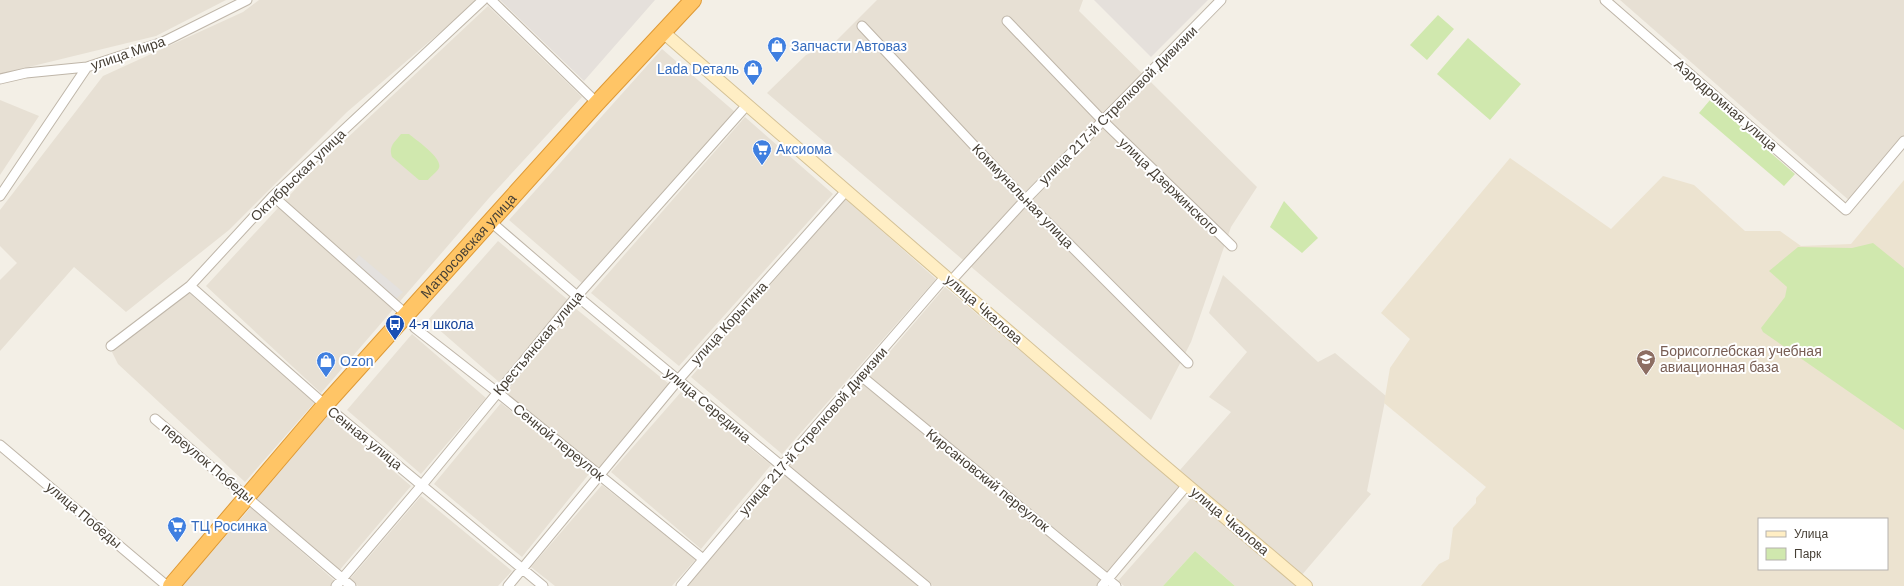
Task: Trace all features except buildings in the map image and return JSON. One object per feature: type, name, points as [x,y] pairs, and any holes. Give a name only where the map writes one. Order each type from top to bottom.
[{"type":"highway","name":"Матросовская улица","points":[[171,586],[325,405],[597,103],[693,0]]},
{"type":"street","name":"улица Мира","points":[[0,79],[26,73],[87,67],[163,42],[247,0]]},
{"type":"street","name":"Октябрьская улица","points":[[111,346],[190,286],[273,196],[483,0]]},
{"type":"street","points":[[491,0],[597,103]]},
{"type":"street","name":"улица 217-й Стрелковой Дивизии","points":[[681,586],[781,466],[860,375],[948,278],[1221,0]]},
{"type":"street","name":"Аэродромная улица","points":[[1605,0],[1846,210],[1904,141]]},
{"type":"street","name":"улица Дзержинского","points":[[1007,21],[1103,121],[1232,246]]},
{"type":"street","name":"Коммунальная улица","points":[[862,26],[1025,200],[1188,363]]},
{"type":"street","name":"улица Чкалова","points":[[663,32],[1306,586]]},
{"type":"street","points":[[0,196],[87,67]]},
{"type":"street","name":"Крестьянская улица","points":[[339,582],[422,485],[577,296],[747,105]]},
{"type":"street","name":"улица Корытина","points":[[508,586],[678,379],[846,191]]},
{"type":"street","name":"Сенной переулок","points":[[273,196],[407,315],[415,328],[497,392],[703,559]]},
{"type":"street","name":"улица Середина","points":[[491,222],[577,296],[926,586]]},
{"type":"street","name":"Сенная улица","points":[[190,286],[325,405],[543,586]]},
{"type":"street","name":"Кирсановский переулок","points":[[860,375],[1105,582],[1116,586]]},
{"type":"street","name":"переулок Победы","points":[[155,420],[247,496],[339,582],[351,586]]},
{"type":"street","name":"улица Победы","points":[[0,445],[167,586]]},
{"type":"street","points":[[1105,582],[1187,485]]},
{"type":"shaded area","points":[[0,0],[226,0],[156,36],[0,74]]},
{"type":"shaded area","points":[[259,0],[478,0],[347,112],[229,230],[126,312],[74,267],[0,351],[0,280],[17,263],[0,246],[0,210],[103,76],[243,12]]},
{"type":"shaded area","points":[[500,0],[655,0],[584,81]]},
{"type":"shaded area","points":[[877,0],[1083,0],[1079,11],[1257,187],[1231,227],[1191,342],[1151,420],[767,93],[806,55],[834,43]]},
{"type":"shaded area","points":[[1094,0],[1208,0],[1151,57]]},
{"type":"shaded area","points":[[1620,0],[1904,0],[1904,136],[1851,202]]},
{"type":"shaded area","points":[[488,6],[582,97],[489,198],[321,393],[206,286],[312,171]]},
{"type":"shaded area","points":[[662,49],[735,112],[583,284],[509,220]]},
{"type":"shaded area","points":[[0,100],[39,116],[0,175]]},
{"type":"shaded area","points":[[745,117],[833,194],[679,366],[591,293]]},
{"type":"shaded area","name":"Борисоглебская учебная авиационная база","points":[[1510,158],[1611,229],[1663,176],[1694,185],[1745,231],[1780,231],[1801,246],[1851,244],[1904,180],[1904,586],[1421,586],[1439,564],[1449,559],[1453,528],[1476,503],[1476,498],[1486,487],[1384,403],[1390,368],[1410,339],[1381,313]]},
{"type":"shaded area","points":[[845,198],[936,279],[782,454],[691,377]]},
{"type":"shaded area","points":[[498,241],[568,300],[499,382],[428,320]]},
{"type":"shaded area","points":[[359,255],[403,292],[396,299],[353,263]]},
{"type":"shaded area","points":[[1223,275],[1318,362],[1335,353],[1386,396],[1367,491],[1371,494],[1301,576],[1180,470],[1231,412],[1209,397],[1247,352],[1209,313]]},
{"type":"shaded area","points":[[945,287],[1180,486],[1108,572],[869,376]]},
{"type":"shaded area","points":[[188,292],[315,402],[245,482],[118,364],[112,352]]},
{"type":"shaded area","points":[[575,308],[669,384],[599,470],[505,393]]},
{"type":"shaded area","points":[[412,334],[486,398],[421,474],[347,410]]},
{"type":"shaded area","points":[[860,379],[1103,579],[1097,586],[933,586],[786,465]]},
{"type":"shaded area","points":[[681,392],[771,465],[701,549],[611,472]]},
{"type":"shaded area","points":[[501,403],[589,474],[522,557],[434,484]]},
{"type":"shaded area","points":[[328,415],[411,486],[338,572],[255,501]]},
{"type":"shaded area","points":[[781,472],[919,586],[686,586]]},
{"type":"shaded area","points":[[602,485],[696,559],[672,586],[555,586],[531,567]]},
{"type":"shaded area","points":[[1194,495],[1298,586],[1235,586],[1195,551],[1163,586],[1124,586],[1118,581]]},
{"type":"shaded area","points":[[421,496],[512,571],[498,586],[358,586],[350,579]]},
{"type":"shaded area","points":[[251,507],[335,581],[331,586],[182,586]]},
{"type":"green space","points":[[1438,15],[1454,29],[1427,60],[1410,45]]},
{"type":"green space","points":[[1468,38],[1521,84],[1490,120],[1437,74]]},
{"type":"green space","points":[[1710,100],[1795,174],[1784,186],[1699,113]]},
{"type":"green space","points":[[401,134],[409,134],[437,159],[439,168],[428,180],[419,180],[392,157],[392,147],[394,142]]},
{"type":"green space","points":[[1284,201],[1318,238],[1302,253],[1270,227]]},
{"type":"green space","points":[[1873,243],[1904,268],[1904,430],[1763,332],[1761,328],[1785,297],[1787,287],[1769,271],[1798,247],[1852,248]]},
{"type":"green space","points":[[1195,551],[1235,586],[1163,586]]},
{"type":"place","name":"Запчасти Автоваз","points":[[777,63]]},
{"type":"place","name":"Lada Dеталь","points":[[753,86]]},
{"type":"place","name":"Аксиома","points":[[762,166]]},
{"type":"place","name":"4-я школа","points":[[395,341]]},
{"type":"place","name":"Борисоглебская учебная авиационная база","points":[[1646,376]]},
{"type":"place","name":"Ozon","points":[[326,378]]},
{"type":"place","name":"ТЦ Росинка","points":[[177,543]]}]
